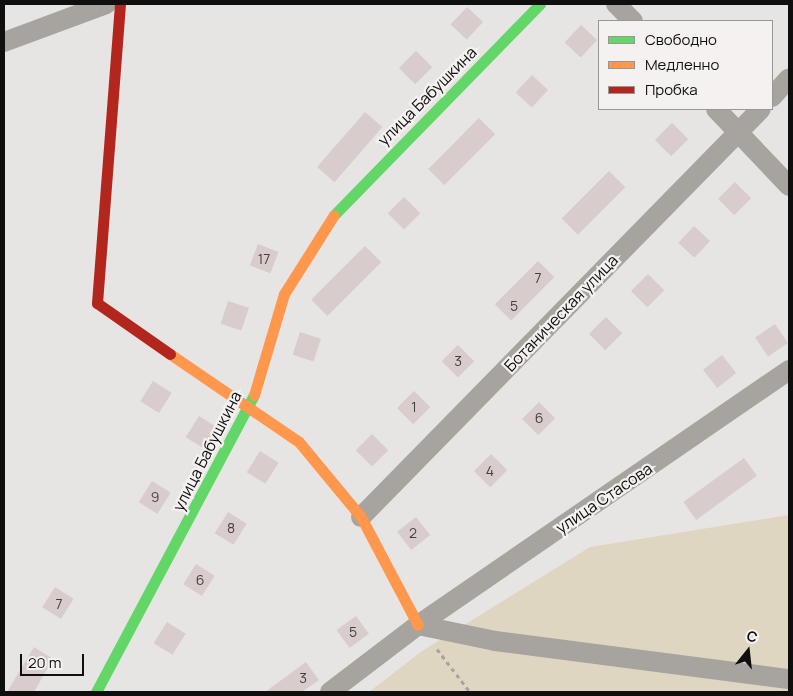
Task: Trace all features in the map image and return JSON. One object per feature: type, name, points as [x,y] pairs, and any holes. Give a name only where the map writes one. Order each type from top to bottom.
[{"type":"street","points":[[4,42],[106,4]]},
{"type":"street","points":[[120,4],[97,303],[251,406],[299,442],[361,517],[418,625],[495,642],[789,678]]},
{"type":"street","name":"улица Бабушкина","points":[[96,692],[251,406],[284,294],[339,208],[540,4]]},
{"type":"street","points":[[616,4],[632,20]]},
{"type":"street","points":[[773,96],[789,78]]},
{"type":"street","points":[[717,110],[789,186]]},
{"type":"street","name":"Ботаническая улица","points":[[361,517],[760,110]]},
{"type":"street","name":"улица Стасова","points":[[330,692],[418,625],[789,370]]},
{"type":"path","points":[[418,625],[470,692]]},
{"type":"shaded area","points":[[789,515],[789,692],[369,692],[422,651],[590,547]]},
{"type":"building","points":[[467,7],[483,22],[467,40],[451,25]]},
{"type":"building","points":[[581,25],[597,40],[581,58],[565,43]]},
{"type":"building","points":[[416,51],[432,67],[415,84],[399,68]]},
{"type":"building","points":[[532,75],[548,90],[532,108],[516,93]]},
{"type":"building","points":[[365,112],[382,127],[334,182],[317,167]]},
{"type":"building","points":[[479,118],[495,134],[444,185],[428,169]]},
{"type":"building","points":[[672,123],[688,139],[671,156],[655,140]]},
{"type":"building","points":[[609,171],[625,187],[578,235],[562,218]]},
{"type":"building","points":[[735,182],[751,198],[734,215],[718,199]]},
{"type":"building","points":[[404,197],[420,213],[404,230],[388,213]]},
{"type":"building","points":[[694,226],[710,241],[694,258],[678,243]]},
{"type":"building","points":[[258,244],[279,252],[270,273],[250,265]]},
{"type":"building","points":[[365,246],[381,262],[328,316],[311,300]]},
{"type":"building","points":[[538,261],[554,277],[511,320],[495,304]]},
{"type":"building","points":[[648,274],[664,290],[647,307],[631,291]]},
{"type":"building","points":[[228,301],[249,308],[242,331],[221,324]]},
{"type":"building","points":[[606,317],[622,333],[605,350],[589,334]]},
{"type":"building","points":[[775,324],[788,343],[768,356],[755,337]]},
{"type":"building","points":[[300,332],[321,339],[314,362],[293,355]]},
{"type":"building","points":[[458,345],[474,361],[458,378],[442,361]]},
{"type":"building","points":[[722,355],[736,373],[717,388],[703,370]]},
{"type":"building","points":[[153,381],[172,393],[159,413],[140,401]]},
{"type":"building","points":[[414,391],[430,407],[413,424],[397,408]]},
{"type":"building","points":[[539,402],[555,418],[538,435],[522,419]]},
{"type":"building","points":[[199,416],[218,428],[204,449],[186,437]]},
{"type":"building","points":[[372,434],[388,450],[372,467],[356,450]]},
{"type":"building","points":[[260,451],[279,463],[265,484],[247,472]]},
{"type":"building","points":[[491,454],[507,470],[490,487],[474,471]]},
{"type":"building","points":[[744,458],[757,476],[696,520],[683,502]]},
{"type":"building","points":[[152,481],[171,493],[157,514],[139,502]]},
{"type":"building","points":[[228,512],[247,524],[233,545],[215,533]]},
{"type":"building","points":[[416,517],[430,535],[411,550],[397,532]]},
{"type":"building","points":[[196,564],[215,576],[202,596],[183,584]]},
{"type":"building","points":[[55,587],[74,599],[61,619],[42,607]]},
{"type":"building","points":[[356,616],[369,634],[350,648],[337,630]]},
{"type":"building","points":[[167,622],[186,634],[172,655],[154,643]]},
{"type":"building","points":[[34,647],[53,659],[34,692],[7,692]]},
{"type":"building","points":[[306,662],[319,680],[302,692],[265,692]]},
{"type":"traffic: fast","points":[[334,215],[540,4]]},
{"type":"traffic: fast","points":[[96,692],[254,395]]},
{"type":"traffic: slow","points":[[254,395],[284,294],[334,215]]},
{"type":"traffic: slow","points":[[170,354],[299,442],[361,517],[418,625]]},
{"type":"traffic: jam","points":[[120,4],[97,303],[170,354]]}]
